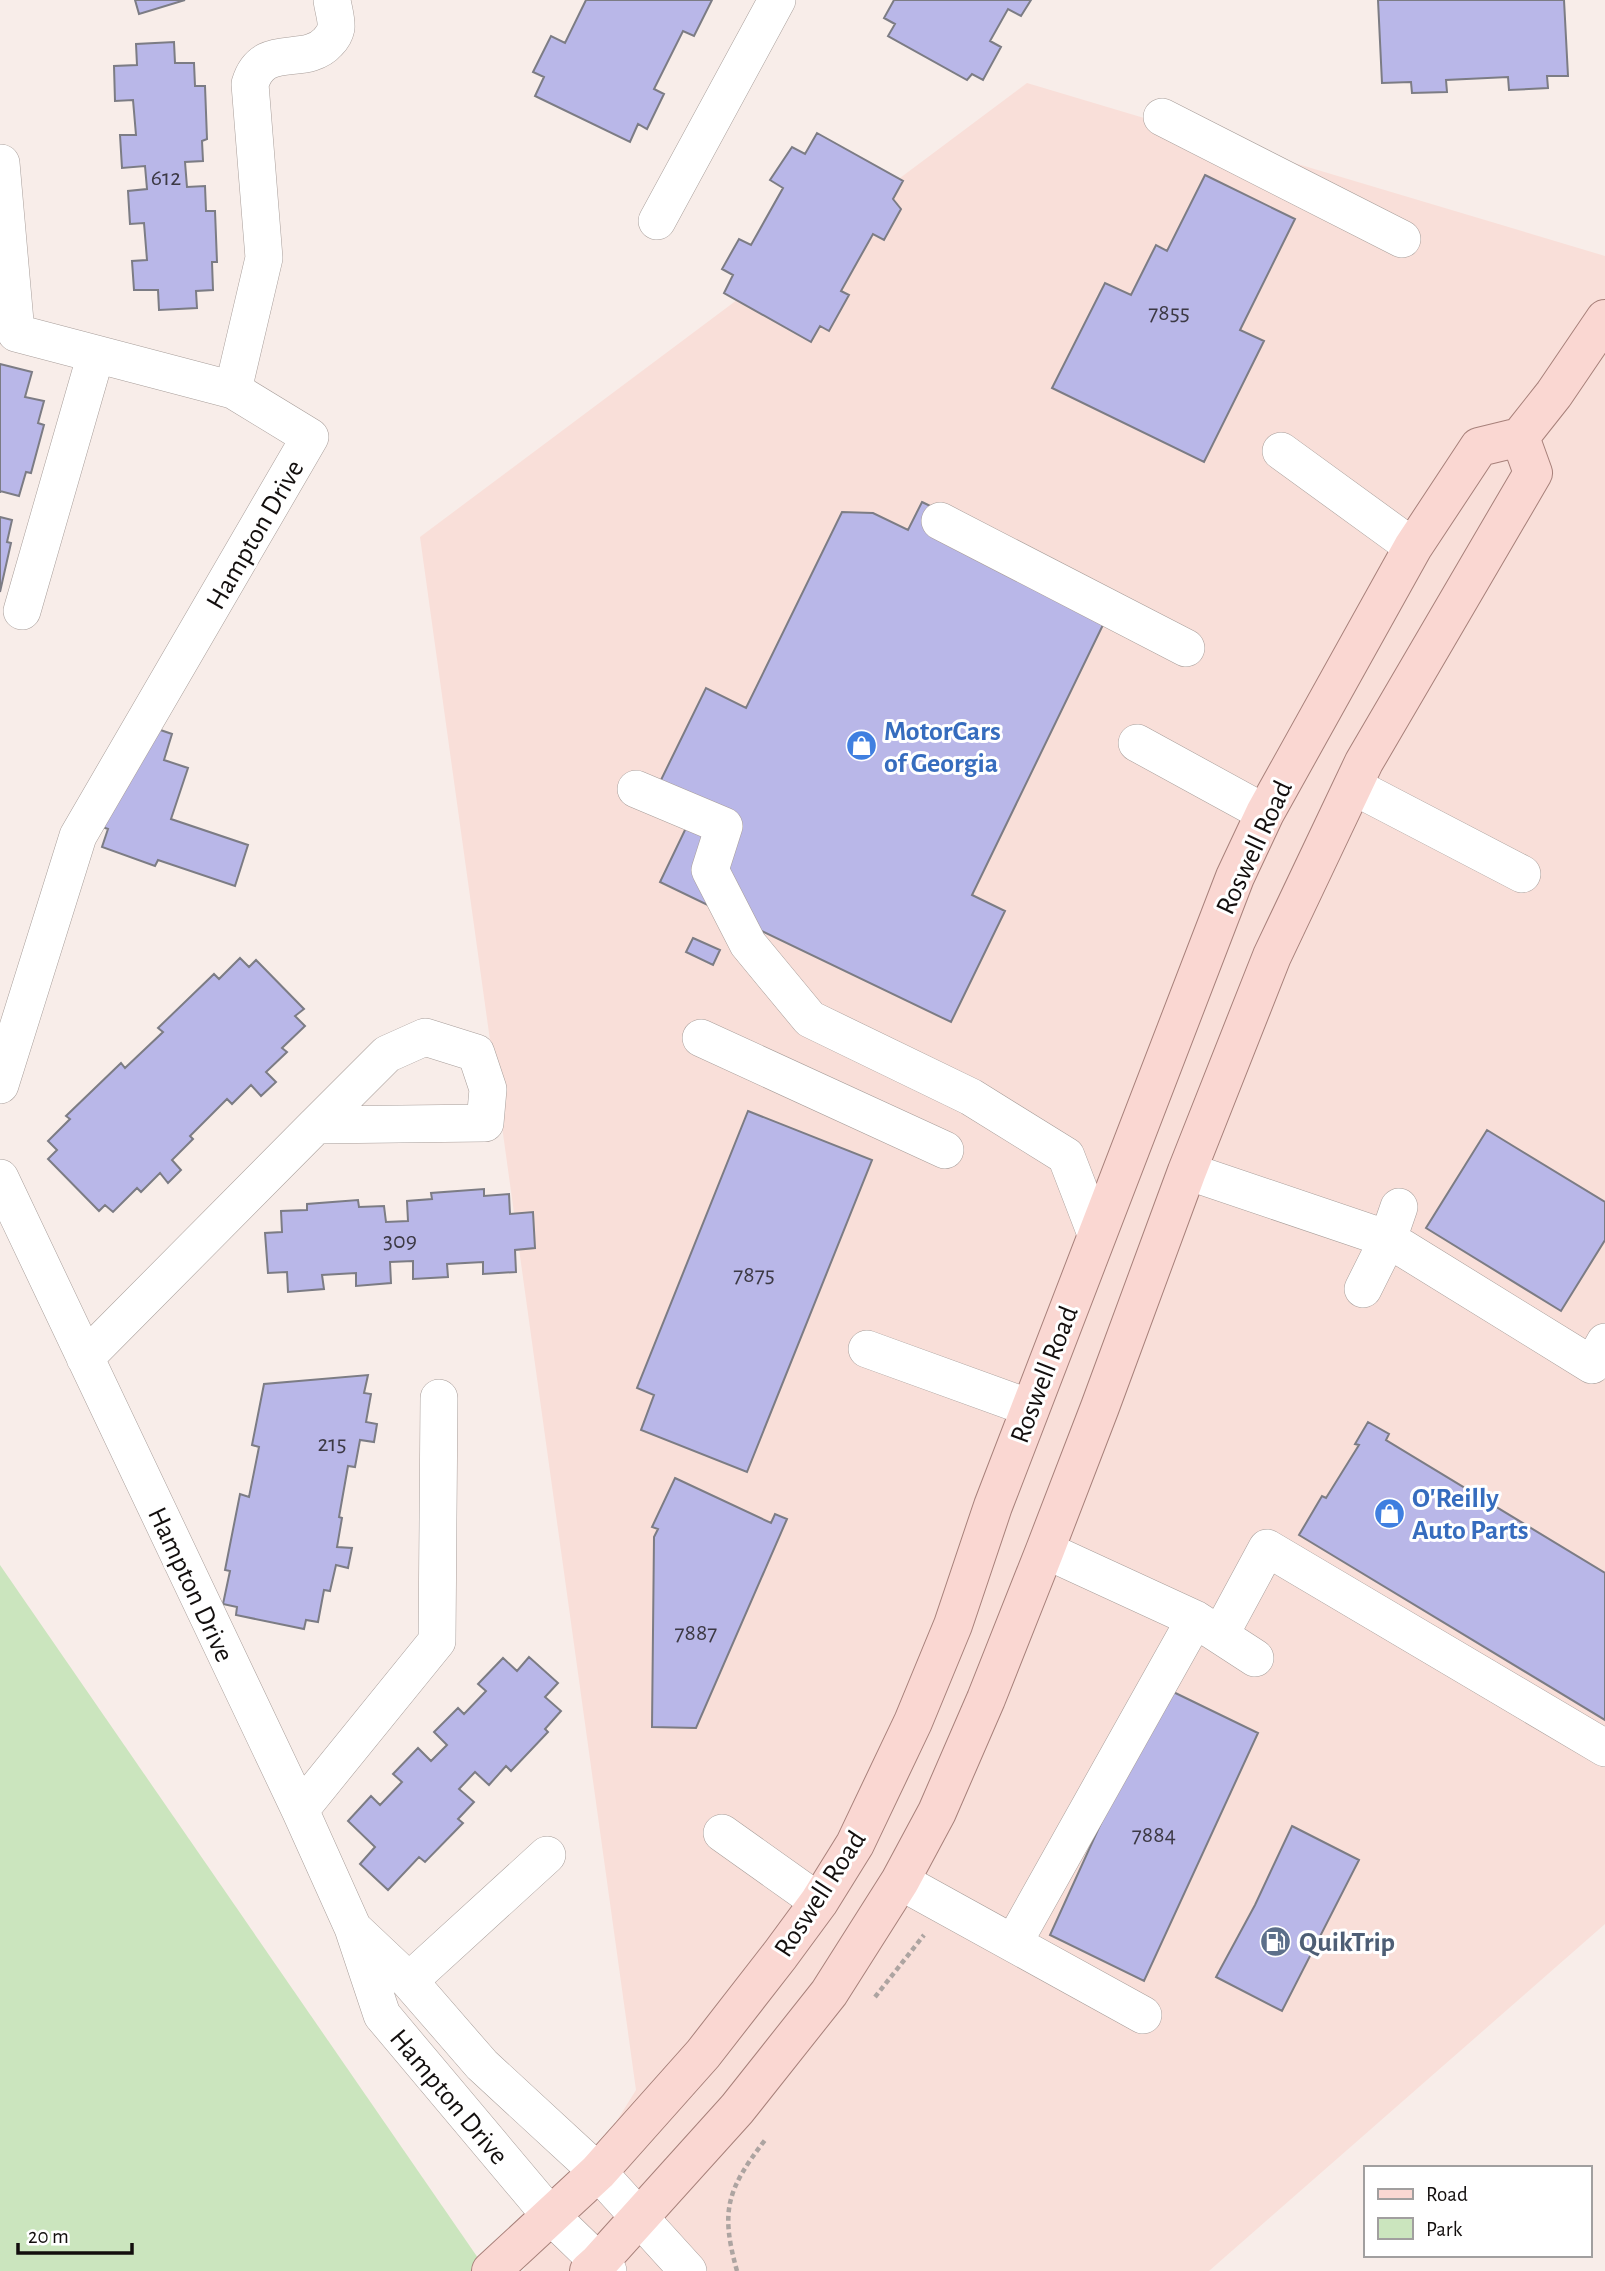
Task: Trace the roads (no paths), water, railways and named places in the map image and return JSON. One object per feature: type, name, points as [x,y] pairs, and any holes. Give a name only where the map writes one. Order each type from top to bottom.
[{"type":"main road","points":[[599,2268],[639,2218],[737,2109],[829,1993],[900,1881],[937,1812],[986,1699],[1045,1550],[1187,1171],[1272,956],[1364,762],[1533,473],[1520,437],[1605,319]]},
{"type":"main road","name":"Roswell Road","points":[[491,2271],[598,2172],[703,2054],[819,1902],[855,1844],[913,1722],[953,1625],[993,1506],[1096,1234],[1235,877],[1265,813],[1413,547],[1479,447],[1520,437]]},
{"type":"street","points":[[1,163],[16,333],[233,390],[264,258],[250,84],[254,70],[272,58],[319,51],[330,40],[336,29],[332,0]]},
{"type":"street","points":[[657,221],[777,0]]},
{"type":"street","points":[[1162,117],[1402,239]]},
{"type":"street","points":[[22,611],[96,354]]},
{"type":"street","name":"Hampton Drive","points":[[0,1085],[78,836],[310,438],[233,390]]},
{"type":"street","points":[[1280,451],[1413,547]]},
{"type":"street","points":[[940,521],[1186,648]]},
{"type":"street","points":[[1137,743],[1265,813]]},
{"type":"street","points":[[1353,786],[1522,874]]},
{"type":"street","points":[[636,789],[724,826],[710,870],[748,944],[810,1019],[971,1097],[1066,1156],[1096,1234]]},
{"type":"street","points":[[85,1358],[316,1125],[387,1054],[425,1037],[476,1053],[488,1088],[485,1123],[316,1125]]},
{"type":"street","points":[[701,1038],[945,1150]]},
{"type":"street","points":[[1187,1171],[1394,1223],[1592,1365],[1605,1342]]},
{"type":"street","name":"Hampton Drive","points":[[0,1178],[300,1810],[353,1928],[382,2015],[550,2216],[599,2268]]},
{"type":"street","points":[[1363,1289],[1394,1223]]},
{"type":"street","points":[[867,1349],[1031,1408]]},
{"type":"street","points":[[300,1810],[438,1641],[439,1398]]},
{"type":"street","points":[[1014,1942],[1207,1627],[1267,1548],[1605,1748]]},
{"type":"street","points":[[1045,1550],[1207,1627],[1255,1658]]},
{"type":"street","points":[[722,1833],[819,1902]]},
{"type":"street","points":[[409,1981],[547,1855]]},
{"type":"street","points":[[900,1881],[1143,2015]]},
{"type":"street","name":"Hampton Drive","points":[[353,1928],[409,1981],[482,2065],[598,2172],[688,2271]]},
{"type":"place","name":"MotorCars of Georgia","points":[[861,746]]},
{"type":"place","name":"O'Reilly Auto Parts","points":[[1389,1513]]},
{"type":"place","name":"QuikTrip","points":[[1276,1941]]}]
